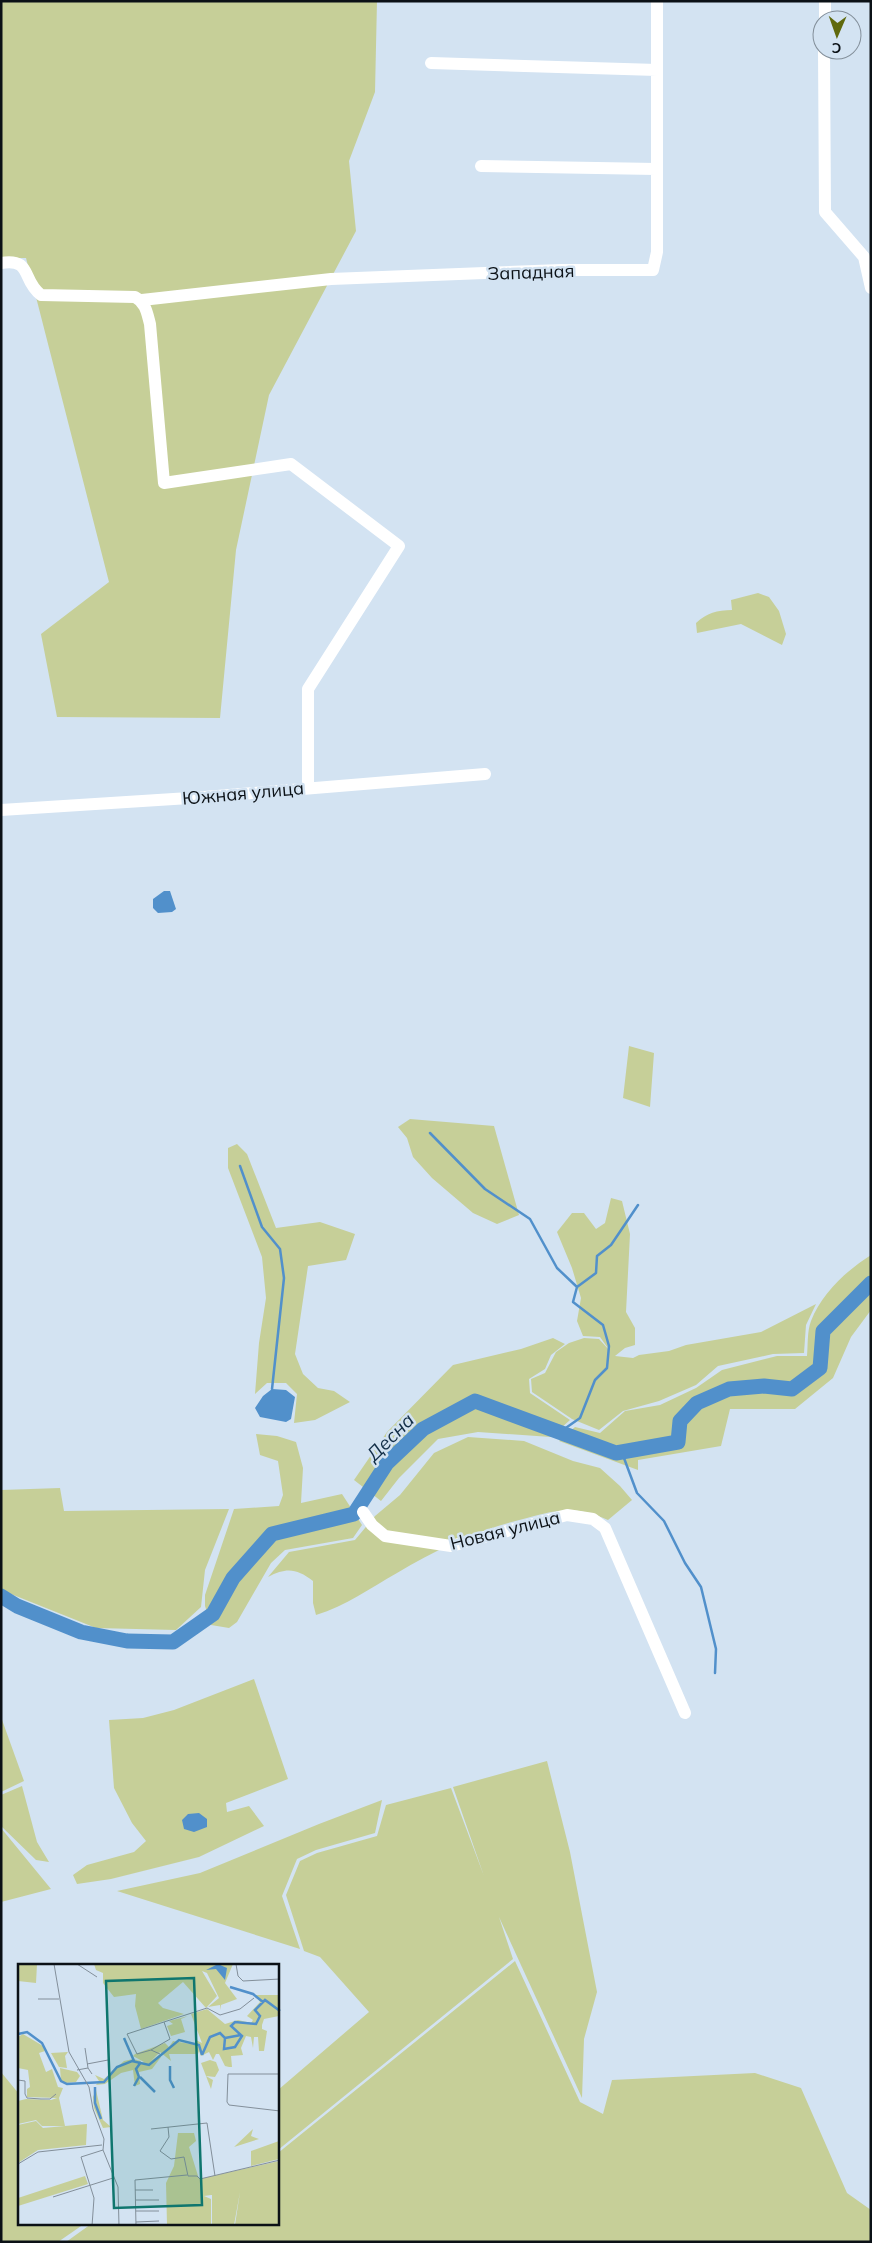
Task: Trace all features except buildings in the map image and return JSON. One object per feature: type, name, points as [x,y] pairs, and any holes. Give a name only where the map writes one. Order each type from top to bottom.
[{"type":"street","name":"Западная","points":[[142,300],[331,279],[561,270],[653,270],[657,252],[657,1]]},
{"type":"street","points":[[824,60],[825,212],[864,257],[871,288]]},
{"type":"street","points":[[431,63],[657,70]]},
{"type":"street","points":[[480,166],[656,169]]},
{"type":"street","points":[[1,263],[14,261],[21,264],[35,291],[41,295],[135,297],[142,300],[150,324],[164,483],[291,464],[399,546],[308,689],[308,788]]},
{"type":"street","name":"Южная улица","points":[[1,810],[485,774]]},
{"type":"street","name":"Новая улица","points":[[363,1512],[372,1525],[385,1536],[450,1546],[567,1515],[592,1519],[605,1528],[684,1713]]},
{"type":"green space","points":[[1,1],[377,1],[375,92],[349,161],[356,231],[269,395],[236,550],[220,718],[57,717],[41,634],[109,582],[26,258],[1,258]]},
{"type":"green space","points":[[758,593],[769,597],[779,611],[786,634],[782,645],[741,624],[697,633],[696,623],[708,614],[732,610],[731,600]]},
{"type":"green space","points":[[629,1046],[654,1053],[650,1107],[623,1098]]},
{"type":"green space","points":[[410,1119],[494,1126],[519,1215],[497,1224],[473,1213],[432,1178],[413,1157],[407,1138],[398,1127]]},
{"type":"green space","points":[[237,1144],[247,1154],[276,1228],[320,1222],[355,1234],[346,1260],[308,1266],[295,1354],[303,1374],[318,1388],[334,1391],[350,1402],[315,1420],[294,1423],[297,1394],[286,1383],[267,1383],[255,1394],[259,1343],[266,1298],[262,1257],[228,1168],[228,1148]]},
{"type":"green space","points":[[611,1198],[622,1201],[630,1234],[626,1312],[635,1328],[635,1345],[625,1348],[615,1356],[633,1358],[639,1355],[669,1351],[686,1345],[761,1332],[816,1304],[806,1325],[804,1353],[773,1354],[718,1366],[696,1385],[659,1401],[623,1411],[599,1430],[572,1419],[532,1392],[531,1379],[545,1373],[556,1352],[569,1343],[584,1338],[599,1339],[610,1351],[600,1337],[583,1336],[577,1321],[581,1298],[572,1268],[557,1232],[572,1213],[584,1213],[596,1229],[605,1223]]},
{"type":"green space","points":[[871,1255],[871,1310],[851,1337],[833,1378],[795,1409],[730,1409],[721,1446],[638,1460],[638,1470],[559,1441],[575,1427],[600,1433],[625,1411],[660,1405],[696,1388],[722,1370],[777,1356],[807,1356],[810,1325],[822,1301],[844,1276]]},
{"type":"green space","points":[[553,1338],[565,1344],[551,1355],[545,1369],[529,1379],[530,1393],[570,1420],[551,1437],[478,1432],[438,1439],[399,1478],[381,1501],[354,1480],[387,1432],[453,1365],[521,1349]]},
{"type":"green space","points":[[256,1434],[277,1436],[296,1442],[303,1468],[301,1503],[342,1494],[362,1525],[353,1538],[285,1550],[271,1563],[237,1622],[229,1628],[211,1625],[205,1606],[205,1595],[234,1509],[279,1506],[283,1495],[278,1461],[260,1455]]},
{"type":"green space","points":[[468,1437],[524,1441],[573,1461],[600,1468],[632,1500],[608,1520],[568,1510],[539,1515],[475,1534],[429,1555],[348,1602],[316,1615],[313,1603],[313,1581],[302,1574],[292,1571],[281,1572],[268,1577],[289,1552],[355,1540],[375,1516],[400,1495],[434,1453]]},
{"type":"green space","points":[[60,1488],[64,1511],[229,1509],[205,1570],[201,1607],[176,1630],[96,1628],[1,1590],[1,1490]]},
{"type":"green space","points":[[254,1679],[288,1779],[226,1803],[227,1812],[249,1806],[264,1826],[199,1857],[111,1879],[77,1884],[73,1875],[87,1865],[134,1852],[146,1841],[132,1823],[114,1788],[109,1720],[143,1718],[174,1710]]},
{"type":"green space","points":[[1,1717],[24,1781],[1,1792]]},
{"type":"green space","points":[[547,1761],[570,1852],[597,1992],[584,2039],[582,2098],[499,1917],[513,1959],[279,2149],[279,2089],[369,2012],[320,1957],[304,1951],[286,1895],[300,1861],[317,1853],[377,1836],[386,1805],[451,1788],[484,1876],[453,1787]]},
{"type":"green space","points":[[22,1786],[37,1842],[49,1862],[36,1860],[1,1826],[1,1795]]},
{"type":"green space","points":[[382,1800],[375,1833],[316,1850],[297,1859],[282,1896],[300,1949],[117,1891],[200,1873]]},
{"type":"green space","points":[[1,1828],[51,1889],[1,1902]]},
{"type":"green space","points":[[515,1961],[580,2102],[603,2114],[612,2080],[755,2073],[801,2088],[847,2193],[871,2210],[871,2242],[66,2242],[88,2226],[279,2226],[279,2152]]},
{"type":"green space","points":[[1,2072],[18,2093],[18,2226],[81,2226],[58,2242],[1,2242]]},
{"type":"water","points":[[164,891],[170,891],[176,909],[172,912],[158,913],[153,908],[153,899]]},
{"type":"water","points":[[272,1389],[286,1390],[295,1397],[291,1419],[286,1422],[260,1417],[255,1408],[263,1396]]},
{"type":"water","points":[[199,1813],[207,1819],[207,1827],[194,1832],[184,1829],[182,1820],[188,1814]]},
{"type":"waterway","points":[[430,1133],[485,1189],[530,1219],[557,1268],[577,1287]]},
{"type":"waterway","points":[[240,1166],[262,1227],[280,1249],[284,1278],[272,1389]]},
{"type":"waterway","points":[[560,1432],[580,1418],[595,1380],[607,1368],[609,1346],[603,1325],[573,1302],[577,1287],[596,1273],[597,1256],[611,1245],[638,1205]]},
{"type":"waterway","name":"Десна","points":[[1,1596],[17,1606],[81,1632],[127,1641],[173,1642],[213,1614],[233,1578],[272,1534],[354,1514],[387,1463],[423,1429],[475,1401],[616,1453],[678,1442],[680,1421],[697,1403],[729,1389],[764,1386],[792,1389],[820,1368],[823,1331],[871,1283]]},
{"type":"waterway","points":[[621,1450],[637,1493],[664,1521],[685,1563],[701,1587],[716,1649],[715,1673]]}]
